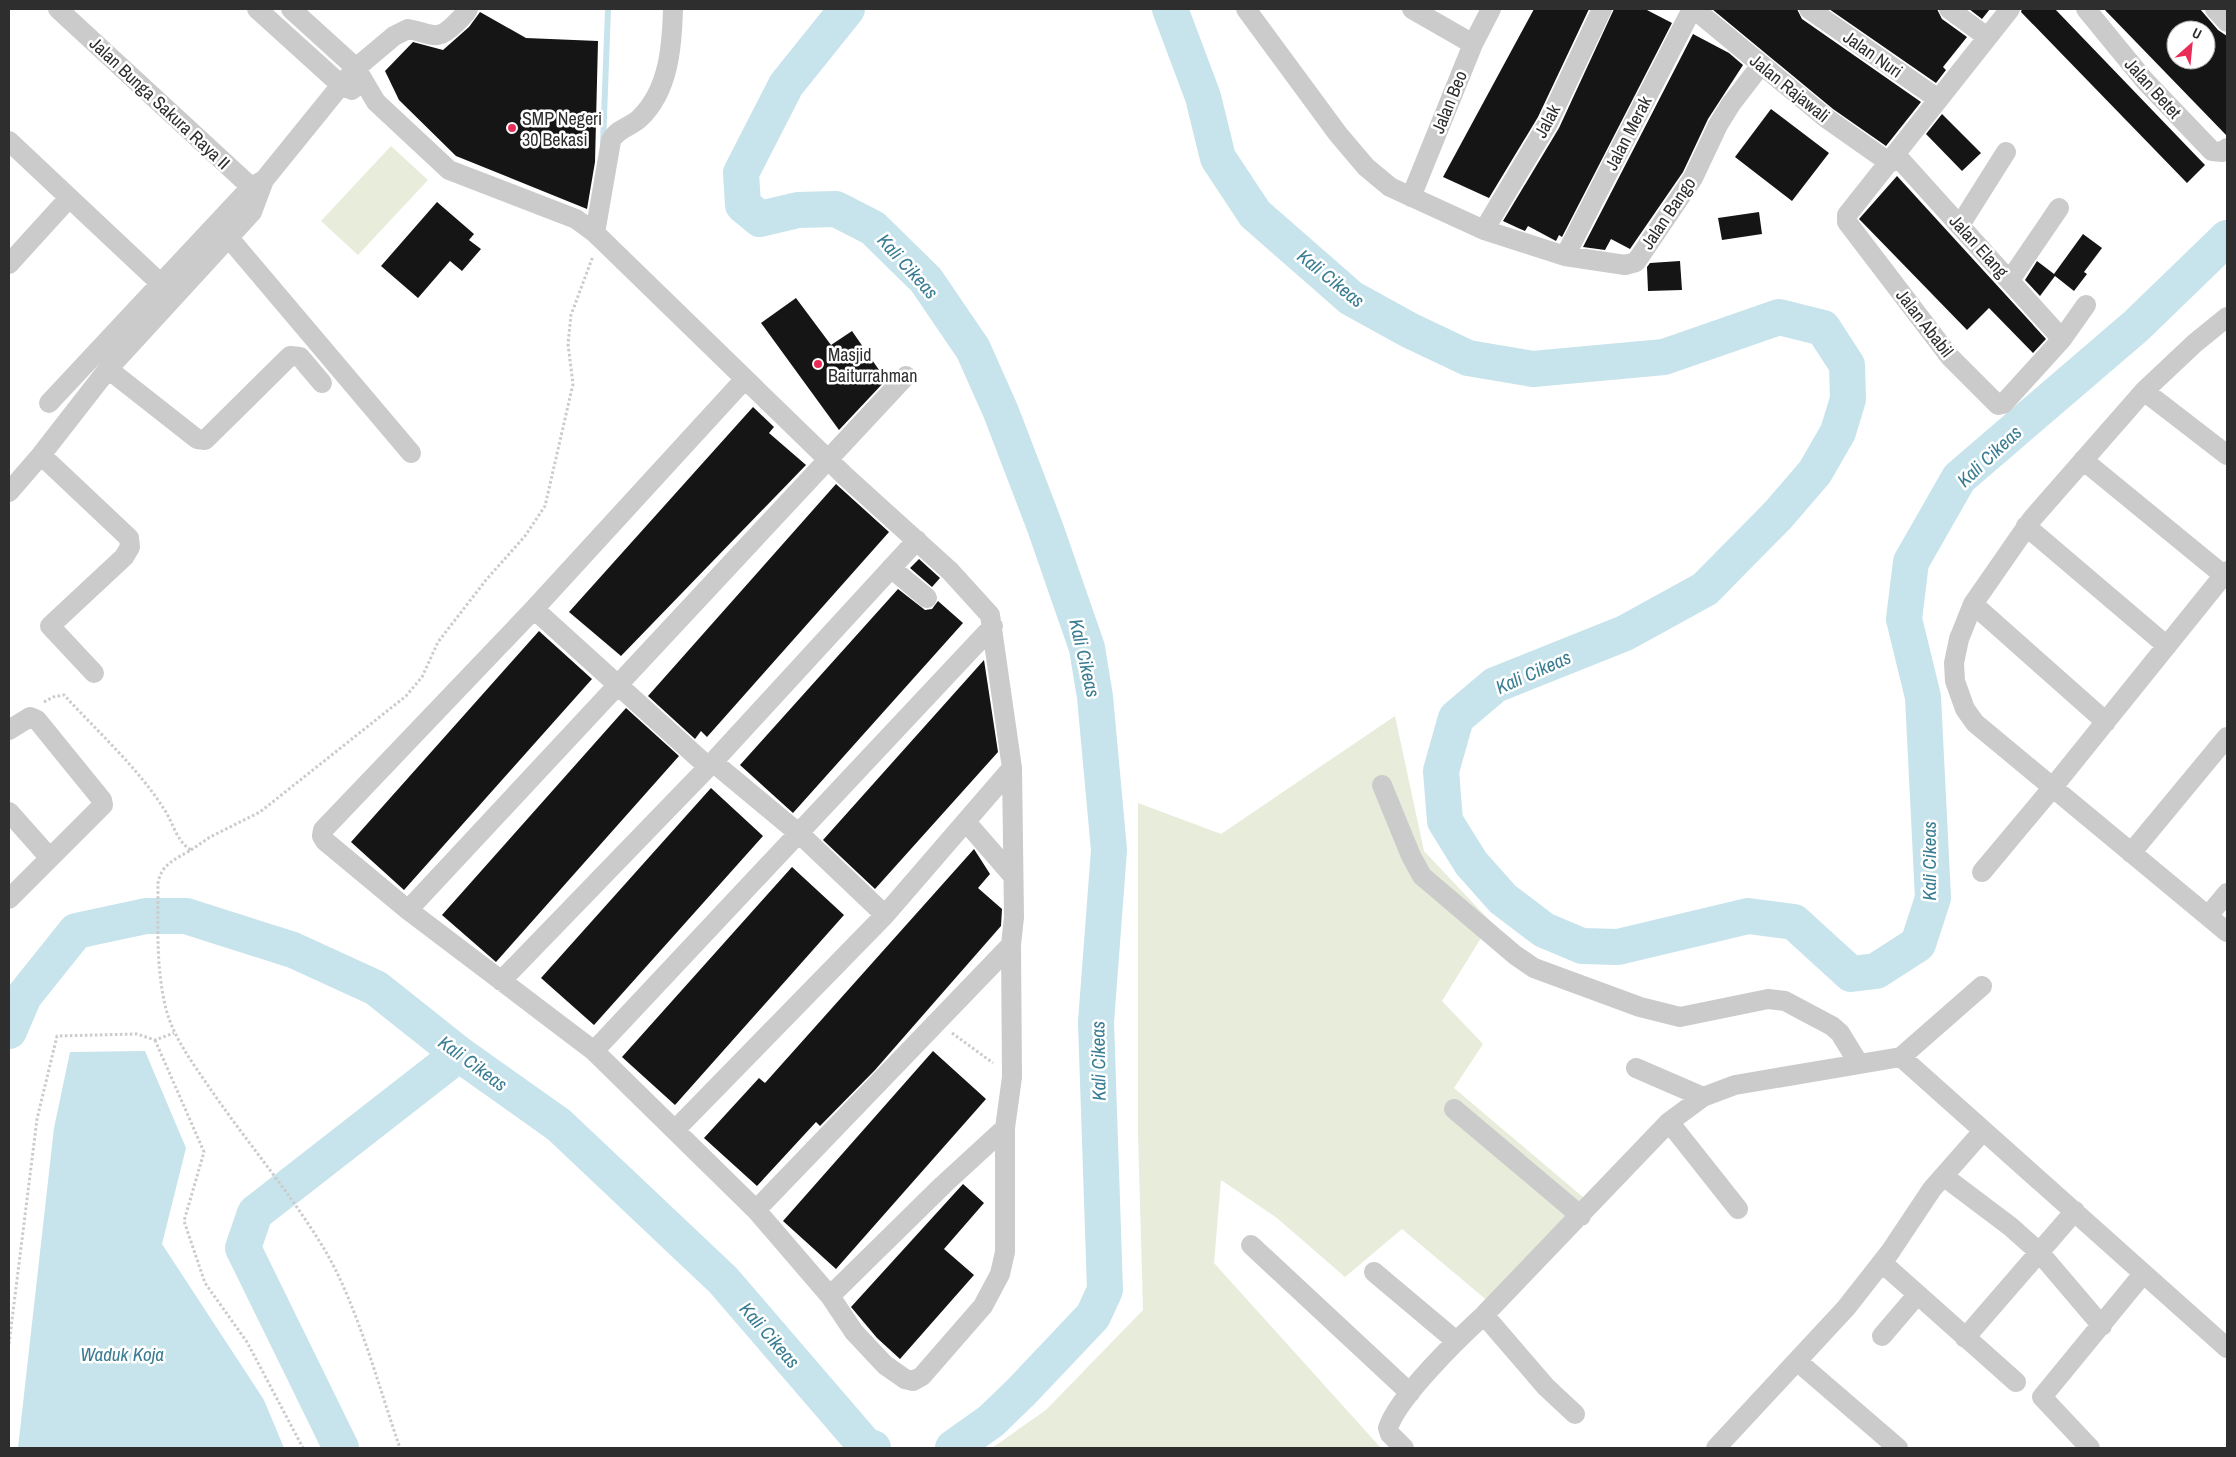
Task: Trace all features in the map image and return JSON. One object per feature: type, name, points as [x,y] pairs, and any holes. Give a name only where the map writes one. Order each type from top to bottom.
[{"type":"street","name":"Jalan Bunga Sakura Raya II","points":[[58,9],[257,183]]},
{"type":"street","points":[[257,9],[341,85],[376,102]]},
{"type":"street","points":[[290,9],[356,68],[376,102],[449,170],[576,219],[595,233],[744,380],[828,460],[917,540],[983,605],[990,615],[1012,768],[1014,917],[1011,945],[1012,1077],[1006,1128],[1007,1229],[1005,1252],[1000,1274],[983,1306],[922,1376],[913,1381],[905,1380],[885,1365],[854,1332],[830,1296],[756,1210],[594,1051],[408,910],[325,841],[322,836],[323,830],[534,608],[744,380]]},
{"type":"street","points":[[49,403],[160,283],[257,183],[356,68],[394,36],[408,29],[432,36],[443,35],[468,9]]},
{"type":"street","points":[[595,233],[611,141],[616,132],[628,127],[647,111],[665,76],[672,46],[673,9]]},
{"type":"street","name":"Jalan Bango","points":[[1246,9],[1338,134],[1366,167],[1390,187],[1484,230],[1565,256],[1625,264],[1636,262],[1693,178],[1718,125],[1731,104],[1761,65]]},
{"type":"street","points":[[1412,9],[1473,44]]},
{"type":"street","name":"Jalan Beo","points":[[1411,197],[1473,44],[1490,9]]},
{"type":"street","name":"Jalak","points":[[1484,230],[1548,123],[1602,9]]},
{"type":"street","name":"Jalan Rajawali","points":[[1693,9],[1826,118],[1893,159]]},
{"type":"street","name":"Jalan Merak","points":[[1565,256],[1693,9]]},
{"type":"street","name":"Jalan Nuri","points":[[1809,9],[1938,100]]},
{"type":"street","points":[[1949,9],[1987,36]]},
{"type":"street","points":[[1893,159],[1987,36],[2010,9]]},
{"type":"street","name":"Jalan Betet","points":[[2086,9],[2145,81],[2212,151],[2223,152],[2227,148]]},
{"type":"street","points":[[2215,9],[2227,22]]},
{"type":"street","points":[[9,141],[160,283]]},
{"type":"street","points":[[1960,225],[2006,152]]},
{"type":"street","name":"Jalan Elang","points":[[1893,159],[1960,225],[2062,339]]},
{"type":"street","name":"Jalan Ababil","points":[[1893,159],[1847,215],[1846,222],[1950,357],[1998,405],[2003,404],[2062,339]]},
{"type":"street","points":[[9,492],[41,455],[108,369],[252,212],[257,183]]},
{"type":"street","points":[[9,264],[69,198]]},
{"type":"street","points":[[2010,280],[2060,208]]},
{"type":"street","points":[[230,238],[410,452]]},
{"type":"street","points":[[2062,339],[2086,305]]},
{"type":"street","points":[[2225,322],[2195,343],[2144,391],[2026,526],[1973,604],[1959,639],[1954,663],[1955,681],[1965,709],[1975,724],[2227,932]]},
{"type":"street","points":[[108,369],[197,438],[205,440],[290,356],[300,357],[322,383]]},
{"type":"street","points":[[408,910],[619,686],[906,376]]},
{"type":"street","points":[[2144,391],[2227,455]]},
{"type":"street","points":[[41,455],[129,538],[130,547],[124,556],[50,626],[94,673]]},
{"type":"street","points":[[1982,872],[2226,575],[2083,460]]},
{"type":"street","points":[[2026,526],[2167,646]]},
{"type":"street","points":[[501,981],[713,762],[917,540]]},
{"type":"street","points":[[891,568],[927,598]]},
{"type":"street","points":[[1973,604],[2106,722]]},
{"type":"street","points":[[534,608],[705,764],[713,762]]},
{"type":"street","points":[[594,1051],[993,626]]},
{"type":"street","points":[[9,730],[30,716],[37,720],[102,800],[101,809],[9,899]]},
{"type":"street","points":[[2131,853],[2227,737]]},
{"type":"street","points":[[713,762],[798,834],[885,915]]},
{"type":"street","points":[[675,1130],[885,915],[967,823],[1012,768]]},
{"type":"street","points":[[1382,785],[1411,856],[1422,876],[1530,966],[1640,1007],[1680,1017],[1768,999],[1785,1001],[1832,1026],[1840,1033],[1859,1064]]},
{"type":"street","points":[[9,812],[49,858]]},
{"type":"street","points":[[967,823],[1013,876]]},
{"type":"street","points":[[2208,916],[2227,893]]},
{"type":"street","points":[[756,1210],[1011,945]]},
{"type":"street","points":[[1404,1448],[1388,1428],[1410,1394],[1456,1341],[1581,1216],[1670,1122],[1703,1097],[1735,1085],[1901,1057],[1982,986]]},
{"type":"street","points":[[1901,1057],[2075,1210],[2143,1274],[2227,1348]]},
{"type":"street","points":[[1636,1068],[1703,1097]]},
{"type":"street","points":[[1454,1109],[1581,1216]]},
{"type":"street","points":[[1670,1122],[1738,1209]]},
{"type":"street","points":[[830,1296],[943,1185],[1006,1128]]},
{"type":"street","points":[[1716,1448],[1846,1308],[1890,1252],[1932,1189],[1984,1131]]},
{"type":"street","points":[[1950,1181],[2011,1227],[2039,1252],[2102,1326]]},
{"type":"street","points":[[1965,1338],[2075,1210]]},
{"type":"street","points":[[1251,1245],[1410,1394]]},
{"type":"street","points":[[1888,1268],[2016,1382]]},
{"type":"street","points":[[1374,1272],[1456,1341]]},
{"type":"street","points":[[2090,1448],[2042,1397],[2143,1274]]},
{"type":"street","points":[[1882,1336],[1917,1295]]},
{"type":"street","points":[[1484,1315],[1546,1387],[1575,1414]]},
{"type":"street","points":[[1796,1361],[1898,1448]]},
{"type":"path","points":[[400,1448],[348,1298],[324,1248],[295,1204],[230,1118],[174,1033],[164,1001],[159,969],[158,883],[160,871],[167,864],[210,836],[260,812],[406,696],[422,677],[438,642],[486,580],[525,536],[545,506],[573,384],[568,344],[570,315],[594,254],[595,233]]},
{"type":"path","points":[[40,704],[53,697],[64,696],[144,783],[163,807],[180,841],[192,849]]},
{"type":"path","points":[[938,1023],[1012,1077]]},
{"type":"path","points":[[9,1344],[37,1119],[57,1036],[137,1034],[155,1040],[174,1033]]},
{"type":"path","points":[[155,1040],[204,1152],[184,1221],[205,1283],[247,1342],[303,1448]]},
{"type":"green space","points":[[391,146],[428,180],[358,255],[321,221]]},
{"type":"green space","points":[[1395,716],[1424,851],[1491,922],[1442,1001],[1483,1044],[1454,1088],[1590,1203],[1489,1302],[1402,1229],[1345,1277],[1277,1218],[1221,1180],[1214,1263],[1381,1448],[992,1448],[1046,1410],[1143,1310],[1138,1133],[1138,803],[1221,834]]},
{"type":"water","name":"Waduk Koja","points":[[145,1051],[186,1148],[162,1244],[264,1400],[284,1448],[18,1448],[54,1128],[70,1052]]},
{"type":"building","points":[[1534,9],[1589,9],[1538,117],[1489,198],[1443,177]]},
{"type":"building","points":[[1614,9],[1645,9],[1672,23],[1562,237],[1559,235],[1556,241],[1528,226],[1525,231],[1503,221],[1559,128]]},
{"type":"building","points":[[1712,9],[1797,9],[1802,19],[1921,102],[1886,146],[1833,109]]},
{"type":"building","points":[[1829,9],[1937,9],[1942,19],[1967,37],[1943,67],[1946,70],[1936,83]]},
{"type":"building","points":[[1969,9],[1990,9],[1982,19]]},
{"type":"building","points":[[2022,9],[2055,9],[2205,165],[2187,183],[2021,12]]},
{"type":"building","points":[[2104,9],[2200,9],[2209,20],[2166,20],[2166,70],[2216,70],[2216,28],[2227,36],[2227,136]]},
{"type":"building","name":"SMP Negeri 30 Bekasi","points":[[480,12],[526,38],[598,41],[595,162],[587,209],[456,156],[399,100],[385,71],[413,42],[443,50],[469,27]]},
{"type":"building","points":[[1693,34],[1729,53],[1743,65],[1708,119],[1683,172],[1630,249],[1611,239],[1605,250],[1583,247]]},
{"type":"building","points":[[1771,109],[1829,153],[1792,201],[1735,157]]},
{"type":"building","points":[[1942,114],[1981,153],[1962,171],[1926,134]]},
{"type":"building","points":[[1897,176],[2046,339],[2033,353],[1989,308],[1967,330],[1859,219]]},
{"type":"building","points":[[437,202],[474,234],[469,240],[481,249],[462,271],[450,261],[418,298],[381,266]]},
{"type":"building","points":[[1759,212],[1762,234],[1722,240],[1718,218]]},
{"type":"building","points":[[2083,234],[2102,248],[2084,272],[2087,274],[2074,291],[2055,276],[2040,296],[2025,280],[2037,261],[2054,274]]},
{"type":"building","points":[[1680,261],[1682,290],[1648,291],[1647,267],[1650,263]]},
{"type":"building","name":"Masjid Baiturrahman","points":[[796,298],[831,345],[852,331],[886,380],[839,430],[761,323]]},
{"type":"building","points":[[753,407],[774,427],[769,433],[806,465],[621,656],[569,612]]},
{"type":"building","points":[[836,484],[889,532],[707,737],[701,731],[695,739],[648,696]]},
{"type":"building","points":[[919,559],[940,578],[932,587],[910,568]]},
{"type":"building","points":[[898,589],[925,610],[932,609],[938,601],[963,623],[793,813],[740,765]]},
{"type":"building","points":[[539,631],[592,679],[404,890],[351,842]]},
{"type":"building","points":[[984,660],[998,752],[875,889],[823,840]]},
{"type":"building","points":[[626,708],[679,756],[496,962],[442,915]]},
{"type":"building","points":[[711,788],[763,836],[594,1025],[541,978]]},
{"type":"building","points":[[974,849],[990,874],[978,888],[1002,909],[1001,926],[875,1070],[820,1126],[816,1122],[757,1186],[704,1138],[759,1078],[765,1083]]},
{"type":"building","points":[[792,867],[844,915],[675,1105],[622,1057]]},
{"type":"building","points":[[933,1051],[986,1099],[836,1269],[783,1221]]},
{"type":"building","points":[[963,1184],[984,1203],[944,1249],[974,1275],[900,1359],[877,1338],[851,1307]]},
{"type":"waterway","points":[[603,144],[608,9]]},
{"type":"waterway","name":"Kali Cikeas","points":[[847,9],[786,85],[741,173],[743,205],[760,219],[798,210],[836,209],[873,228],[926,280],[973,349],[1001,412],[1045,527],[1087,648],[1095,697],[1109,850],[1096,1022],[1105,1290],[1093,1316],[1021,1392],[991,1421],[953,1448]]},
{"type":"waterway","name":"Kali Cikeas","points":[[1170,9],[1203,97],[1218,158],[1255,214],[1351,298],[1409,330],[1468,358],[1533,369],[1664,357],[1779,317],[1823,328],[1847,365],[1848,399],[1838,432],[1815,472],[1778,515],[1705,589],[1625,633],[1495,685],[1456,718],[1441,771],[1445,821],[1471,863],[1503,899],[1544,930],[1582,946],[1618,947],[1748,916],[1794,922],[1851,974],[1876,971],[1918,944],[1933,898],[1923,697],[1904,619],[1911,562],[1959,478],[2136,326],[2227,238]]},
{"type":"waterway","name":"Kali Cikeas","points":[[9,1031],[24,996],[76,931],[146,916],[186,916],[293,950],[376,988],[459,1054],[559,1125],[723,1280],[865,1445],[873,1448]]},
{"type":"waterway","points":[[341,1448],[243,1248],[255,1213],[459,1054]]},
{"type":"place","name":"SMP Negeri 30 Bekasi","points":[[512,128]]},
{"type":"place","name":"Masjid Baiturrahman","points":[[818,364]]}]
